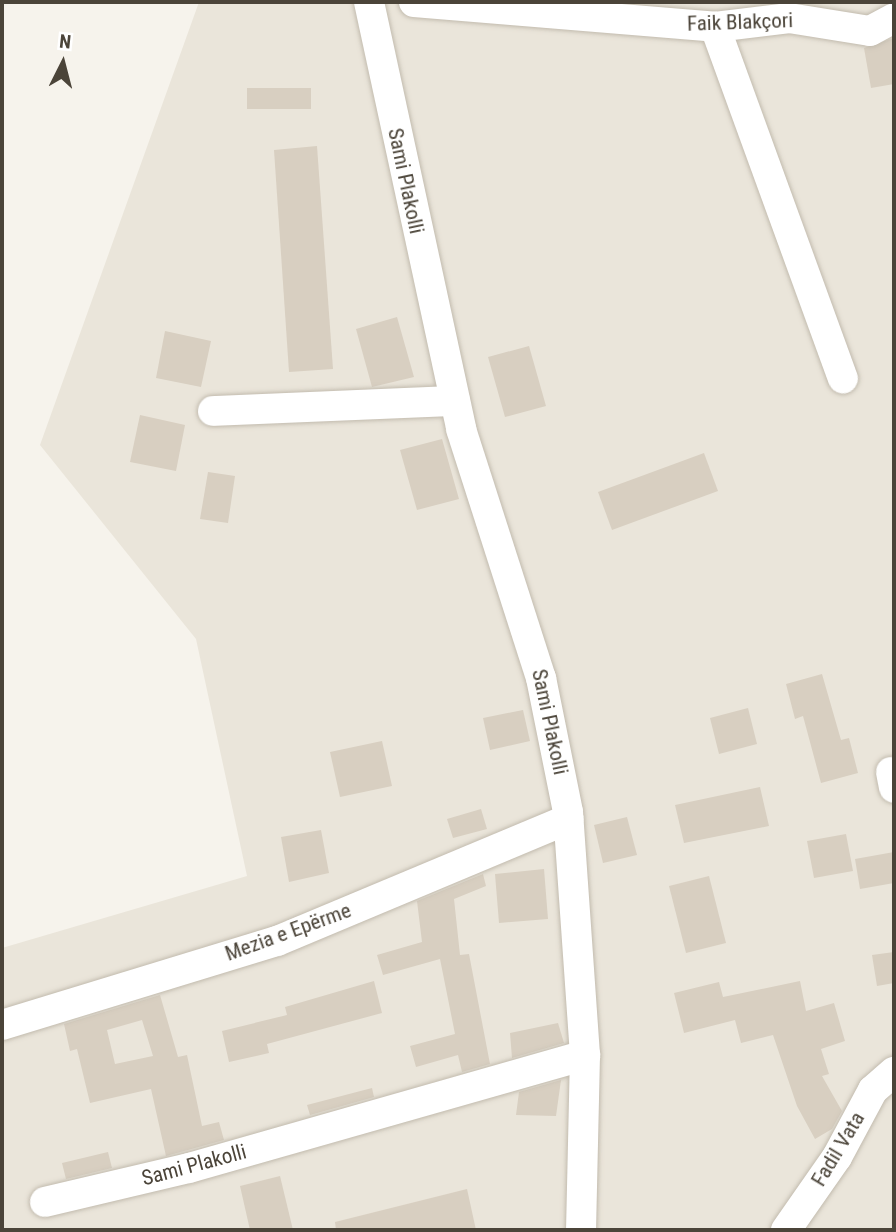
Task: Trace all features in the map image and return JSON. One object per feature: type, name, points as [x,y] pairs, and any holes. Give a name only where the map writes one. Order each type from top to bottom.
[{"type":"street","name":"Sami Plakolli","points":[[369,2],[455,401],[541,678],[568,819],[585,1055],[581,1230]]},
{"type":"street","name":"Faik Blakçori","points":[[414,2],[715,27],[789,18],[870,31],[894,18]]},
{"type":"street","points":[[715,27],[843,378]]},
{"type":"street","points":[[214,411],[455,401]]},
{"type":"street","name":"Mezia e Epërme","points":[[2,1025],[276,941],[568,819]]},
{"type":"street","name":"Sami Plakolli","points":[[45,1202],[189,1168],[585,1055]]},
{"type":"street","name":"Fadil Vata","points":[[786,1230],[837,1157],[873,1090],[894,1072]]},
{"type":"shaded area","points":[[199,2],[894,2],[894,1230],[2,1230],[2,948],[247,876],[196,639],[40,445]]},
{"type":"building","points":[[894,38],[894,84],[871,88],[864,48]]},
{"type":"building","points":[[247,88],[311,88],[311,109],[247,109]]},
{"type":"building","points":[[317,146],[333,369],[289,372],[274,150]]},
{"type":"building","points":[[397,317],[414,377],[372,387],[356,329]]},
{"type":"building","points":[[165,331],[211,341],[201,387],[156,378]]},
{"type":"building","points":[[529,346],[546,406],[505,417],[488,357]]},
{"type":"building","points":[[140,415],[185,425],[176,471],[130,462]]},
{"type":"building","points":[[442,439],[459,499],[417,510],[400,450]]},
{"type":"building","points":[[704,453],[718,491],[612,530],[598,492]]},
{"type":"building","points":[[208,472],[235,476],[228,523],[200,519]]},
{"type":"building","points":[[822,674],[841,740],[849,738],[858,773],[821,783],[803,716],[795,719],[786,684]]},
{"type":"building","points":[[748,708],[757,744],[719,754],[710,718]]},
{"type":"building","points":[[523,710],[530,741],[490,750],[483,718]]},
{"type":"building","points":[[382,741],[392,786],[340,797],[330,752]]},
{"type":"building","points":[[760,787],[769,826],[684,843],[675,805]]},
{"type":"building","points":[[481,809],[487,829],[453,838],[447,819]]},
{"type":"building","points":[[627,817],[637,855],[603,863],[594,825]]},
{"type":"building","points":[[321,830],[329,873],[289,882],[281,837]]},
{"type":"building","points":[[846,834],[853,871],[814,878],[807,841]]},
{"type":"building","points":[[894,852],[894,883],[860,889],[855,859]]},
{"type":"building","points":[[544,869],[548,919],[499,923],[495,874]]},
{"type":"building","points":[[483,874],[486,886],[454,899],[460,955],[469,954],[490,1064],[462,1072],[458,1055],[416,1067],[410,1046],[455,1034],[440,959],[383,975],[377,955],[422,942],[417,901]]},
{"type":"building","points":[[709,876],[726,943],[686,953],[669,886]]},
{"type":"building","points":[[894,952],[894,983],[877,986],[872,955]]},
{"type":"building","points":[[374,981],[382,1013],[267,1044],[269,1053],[229,1062],[222,1031],[287,1015],[285,1007]]},
{"type":"building","points":[[800,981],[806,1011],[834,1003],[845,1041],[821,1049],[829,1074],[822,1076],[842,1111],[832,1129],[815,1139],[797,1106],[773,1035],[741,1043],[735,1020],[684,1033],[674,993],[719,982],[723,997]]},
{"type":"building","points":[[160,995],[178,1057],[187,1055],[202,1126],[219,1122],[224,1140],[166,1156],[151,1089],[90,1103],[77,1049],[70,1051],[64,1024]],"holes":[[[142,1020],[153,1056],[115,1064],[107,1030]]]},
{"type":"building","points":[[558,1023],[564,1043],[512,1058],[510,1033]]},
{"type":"building","points":[[561,1080],[556,1116],[516,1115],[519,1092]]},
{"type":"building","points":[[372,1088],[374,1097],[310,1115],[307,1105]]},
{"type":"building","points":[[108,1152],[112,1168],[66,1179],[62,1163]]},
{"type":"building","points":[[280,1176],[293,1230],[250,1230],[240,1186]]},
{"type":"building","points":[[467,1189],[476,1230],[336,1230],[335,1222]]}]
